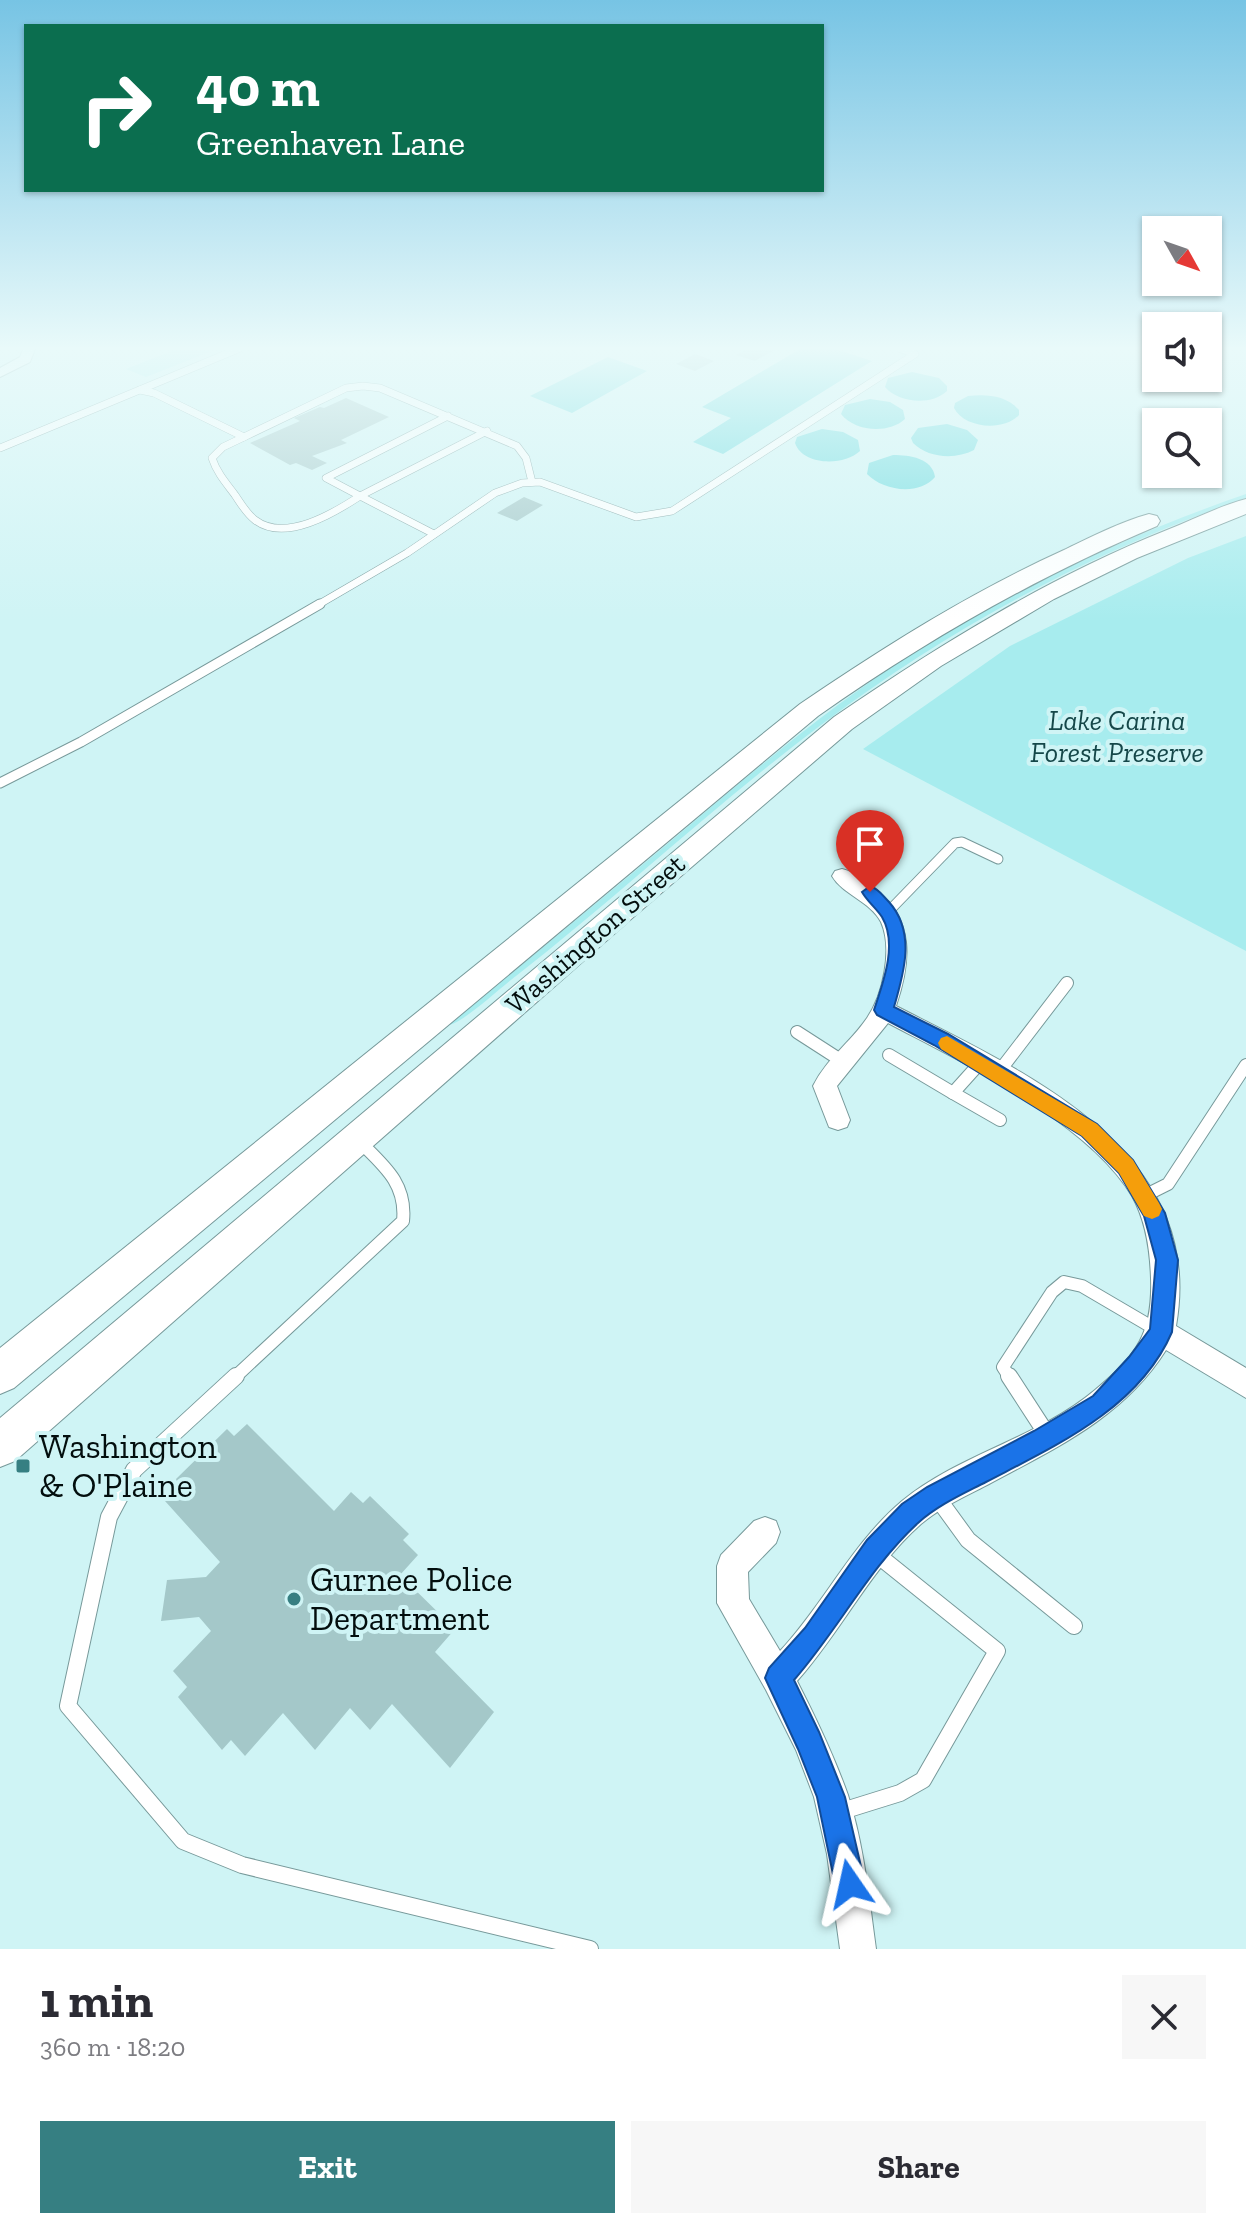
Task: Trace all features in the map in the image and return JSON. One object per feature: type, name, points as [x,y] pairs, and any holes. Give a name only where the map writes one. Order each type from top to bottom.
[{"type":"main road","name":"Washington Street","points":[[0,1374],[822,701],[903,646],[1017,580],[1121,532],[1246,485]]},
{"type":"main road","name":"Washington Street","points":[[0,1446],[800,758],[895,686],[1005,616],[1095,568],[1246,506]]},
{"type":"street","points":[[838,1120],[825,1086],[829,1075],[875,1025],[895,973],[898,950],[896,930],[888,912],[870,892],[842,876]]},
{"type":"street","points":[[778,1678],[814,1637],[874,1552],[910,1513],[1101,1404],[1137,1365],[1161,1332],[1167,1260],[1154,1213],[1126,1166],[1090,1130],[989,1068],[883,1010]]},
{"type":"street","points":[[1161,1332],[1246,1384]]},
{"type":"street","points":[[765,1532],[732,1566],[733,1603],[778,1678],[810,1742],[835,1813],[845,1854],[858,1949]]},
{"type":"lane","points":[[0,448],[19,440]]},
{"type":"lane","points":[[238,440],[223,447],[212,458],[216,473],[257,522],[277,526],[327,517],[360,496],[470,440]]},
{"type":"lane","points":[[401,440],[326,478],[434,534]]},
{"type":"lane","points":[[505,440],[517,446],[526,458],[532,482]]},
{"type":"lane","points":[[0,783],[81,742],[434,534],[495,493],[532,482],[562,488],[636,517],[672,511],[782,440]]},
{"type":"lane","points":[[888,912],[955,843],[962,842],[998,859]]},
{"type":"lane","points":[[953,1093],[989,1068],[1067,983]]},
{"type":"lane","points":[[797,1032],[842,1061]]},
{"type":"lane","points":[[889,1055],[1000,1120]]},
{"type":"lane","points":[[1144,1196],[1168,1184],[1246,1065]]},
{"type":"lane","points":[[357,1140],[402,1186],[407,1203],[403,1221],[134,1470],[109,1517],[68,1706],[183,1841],[242,1865],[590,1949]]},
{"type":"lane","points":[[1048,1436],[1003,1367],[1052,1292],[1064,1282],[1082,1286],[1161,1332]]},
{"type":"lane","points":[[935,1496],[968,1540],[1074,1626]]},
{"type":"lane","points":[[835,1813],[900,1793],[923,1780],[997,1651],[874,1552]]},
{"type":"green space","points":[[1246,494],[1246,498],[1134,542],[1027,594],[975,622],[874,687],[746,784],[482,1004],[449,1025],[765,762],[886,671],[957,626],[1037,583],[1161,526]]},
{"type":"green space","name":"Lake Carina Forest Preserve","points":[[1246,536],[1246,951],[863,749],[1010,646],[1188,558]]},
{"type":"shaded area","points":[[696,440],[746,440],[723,454],[693,442]]},
{"type":"shaded area","points":[[796,440],[858,440],[860,451],[835,461],[815,460],[799,451]]},
{"type":"shaded area","points":[[912,440],[978,440],[974,450],[942,456],[926,452]]},
{"type":"shaded area","points":[[893,455],[925,462],[935,477],[920,487],[901,489],[882,484],[867,474],[869,463]]},
{"type":"building","points":[[257,440],[341,440],[347,443],[312,456],[327,463],[312,470],[296,463],[290,465],[250,443]]},
{"type":"building","points":[[524,497],[543,505],[517,521],[497,513]]},
{"type":"building","name":"Gurnee Police Department","points":[[247,1424],[334,1511],[351,1492],[363,1503],[370,1496],[409,1534],[403,1540],[418,1555],[400,1575],[455,1629],[435,1652],[494,1712],[450,1768],[392,1704],[370,1730],[350,1708],[315,1750],[283,1713],[245,1756],[231,1740],[222,1750],[178,1697],[187,1687],[173,1671],[211,1631],[199,1617],[161,1621],[167,1580],[206,1577],[220,1562],[165,1501],[179,1488],[176,1479],[227,1429],[234,1436]]},
{"type":"slow traffic","points":[[947,1043],[1070,1115],[1090,1130],[1126,1166],[1152,1209]]},
{"type":"place","name":"Washington & O'Plaine","points":[[23,1466]]},
{"type":"place","name":"Gurnee Police Department","points":[[294,1599]]},
{"type":"route","points":[[850,1884],[831,1797],[810,1742],[778,1678],[814,1637],[876,1549],[910,1513],[1101,1404],[1137,1365],[1161,1332],[1167,1260],[1154,1213],[1126,1166],[1090,1130],[1070,1115],[941,1040],[883,1010],[895,973],[898,950],[896,930],[888,912],[870,892]]}]
